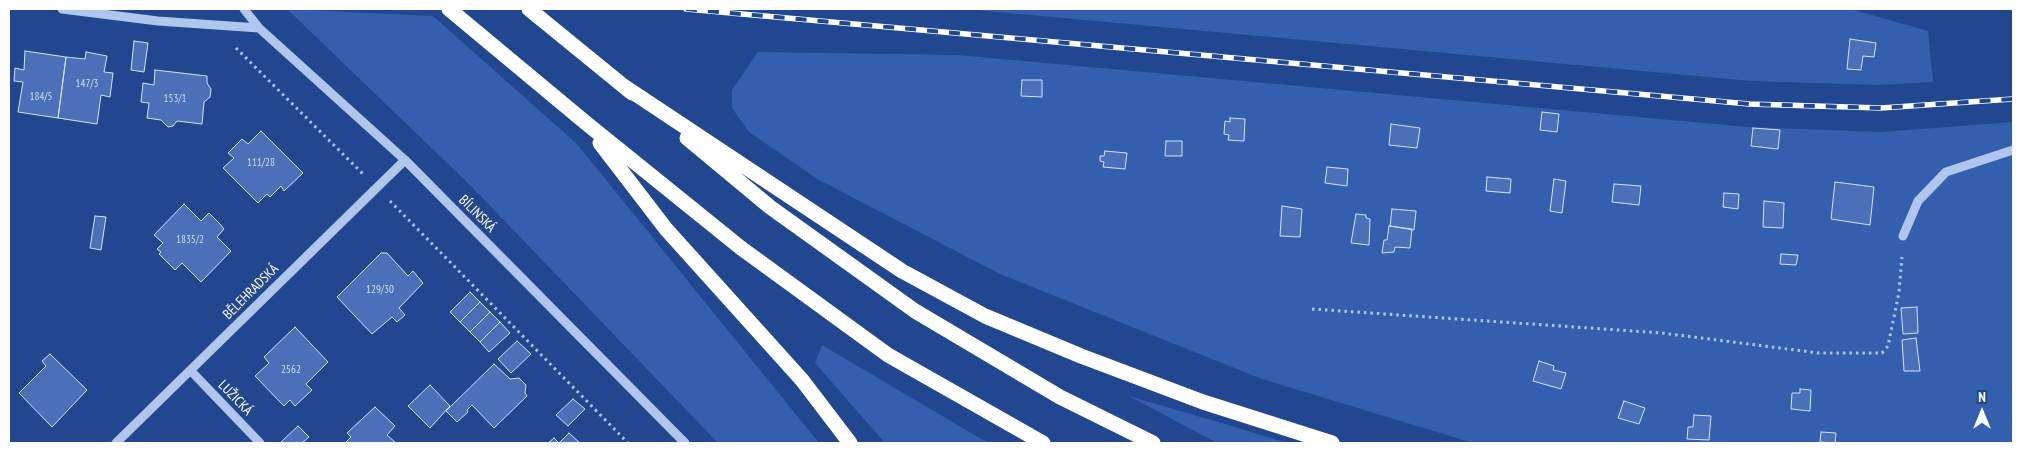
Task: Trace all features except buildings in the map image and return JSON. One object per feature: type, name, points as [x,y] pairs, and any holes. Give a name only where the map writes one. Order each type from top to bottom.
[{"type":"highway","points":[[449,9],[548,93],[741,248],[888,355],[1043,443]]},
{"type":"highway","points":[[529,9],[770,207],[915,311],[1060,398],[1153,443]]},
{"type":"highway","points":[[625,87],[902,271],[985,316],[1081,356],[1203,402],[1332,443]]},
{"type":"highway","points":[[586,123],[666,229],[802,380],[850,443]]},
{"type":"street","points":[[62,9],[158,21],[259,28]]},
{"type":"street","name":"BÍLINSKÁ","points":[[244,9],[259,28],[405,160],[685,443]]},
{"type":"street","points":[[1903,236],[1918,201],[1946,172],[2013,150]]},
{"type":"street","name":"BĚLEHRADSKÁ","points":[[116,443],[405,160]]},
{"type":"street","name":"LUŽICKÁ","points":[[190,371],[260,443]]},
{"type":"path","points":[[206,24],[234,46],[628,443]]},
{"type":"path","points":[[1312,309],[1662,333],[1819,353],[1882,353],[1888,346],[1899,292],[1903,236]]},
{"type":"shaded area","points":[[287,9],[433,16],[577,144],[819,443],[718,443],[471,186]]},
{"type":"shaded area","points":[[965,9],[1851,9],[1928,31],[1933,82],[1880,85],[1751,81]]},
{"type":"shaded area","points":[[758,52],[958,55],[1748,127],[1881,132],[2013,122],[2013,443],[1473,443],[1262,379],[1000,274],[819,180],[749,132],[732,108],[732,90]]},
{"type":"shaded area","points":[[822,345],[988,443],[885,443],[815,363]]},
{"type":"shaded area","points":[[1129,396],[1235,427],[1287,443],[1217,443]]},
{"type":"railway","points":[[686,9],[1749,104],[1881,108],[2013,99]]}]
